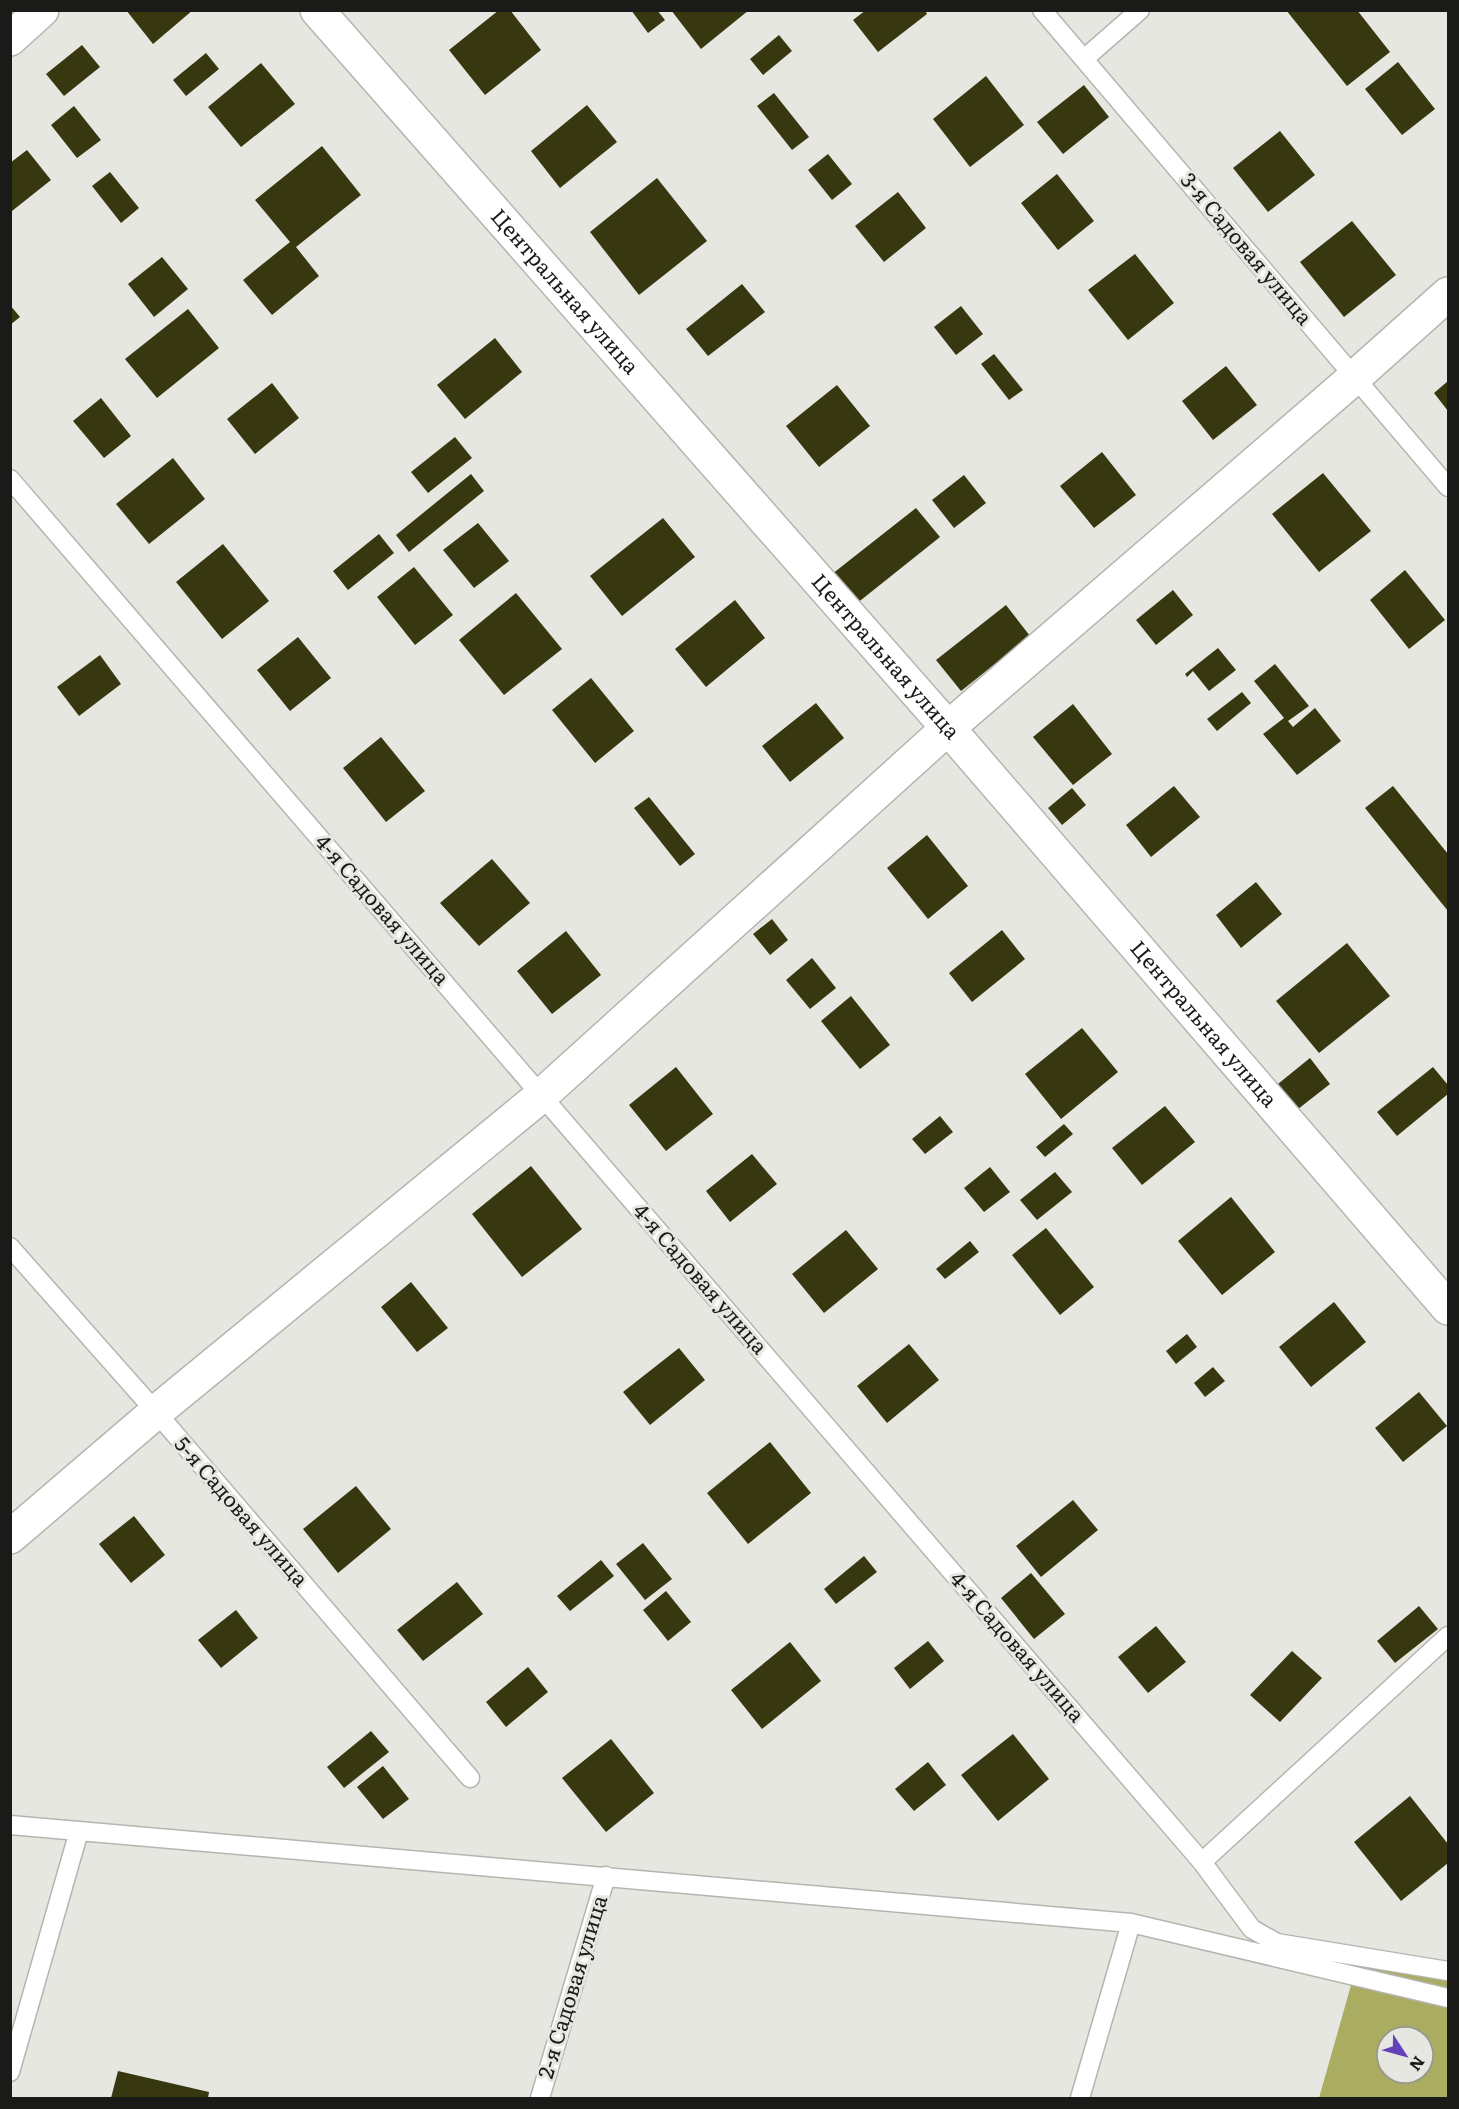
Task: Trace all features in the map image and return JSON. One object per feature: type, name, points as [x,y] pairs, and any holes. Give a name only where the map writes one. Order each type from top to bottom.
[{"type":"street","points":[[10,39],[42,10]]},
{"type":"street","name":"Центральная улица","points":[[317,10],[948,728],[1449,1308]]},
{"type":"street","points":[[10,1537],[156,1412],[542,1095],[948,728],[1449,294]]},
{"type":"lane","name":"3-я Садовая улица","points":[[1042,10],[1449,487]]},
{"type":"lane","points":[[1084,59],[1140,10]]},
{"type":"lane","name":"4-я Садовая улица","points":[[10,478],[1203,1862],[1252,1929],[1277,1943],[1449,1971]]},
{"type":"lane","name":"5-я Садовая улица","points":[[10,1247],[156,1412],[470,1778]]},
{"type":"lane","points":[[1203,1862],[1449,1636]]},
{"type":"lane","points":[[10,1825],[1131,1923],[1449,1998]]},
{"type":"lane","points":[[10,2072],[79,1831]]},
{"type":"lane","name":"2-я Садовая улица","points":[[540,2098],[606,1876]]},
{"type":"lane","points":[[1080,2098],[1131,1923]]},
{"type":"green space","points":[[1361,1950],[1448,1966],[1448,2098],[1319,2098]]},
{"type":"building","points":[[126,10],[193,10],[153,44]]},
{"type":"building","points":[[499,10],[510,10],[541,50],[485,95],[449,50]]},
{"type":"building","points":[[631,10],[657,10],[665,20],[648,33]]},
{"type":"building","points":[[671,10],[749,10],[701,49]]},
{"type":"building","points":[[866,10],[925,10],[927,14],[878,52],[853,20]]},
{"type":"building","points":[[1286,10],[1357,10],[1390,52],[1347,86]]},
{"type":"building","points":[[779,35],[792,51],[763,75],[750,59]]},
{"type":"building","points":[[82,45],[100,67],[64,96],[46,74]]},
{"type":"building","points":[[206,53],[219,69],[186,96],[173,80]]},
{"type":"building","points":[[1398,62],[1435,109],[1402,135],[1365,89]]},
{"type":"building","points":[[261,63],[295,104],[241,147],[208,107]]},
{"type":"building","points":[[986,76],[1024,125],[970,167],[933,119]]},
{"type":"building","points":[[1084,85],[1109,117],[1063,154],[1037,122]]},
{"type":"building","points":[[774,93],[809,137],[792,150],[757,106]]},
{"type":"building","points":[[587,105],[617,142],[560,188],[531,151]]},
{"type":"building","points":[[74,106],[101,140],[77,158],[51,125]]},
{"type":"building","points":[[1280,131],[1315,175],[1268,212],[1233,168]]},
{"type":"building","points":[[322,146],[361,195],[296,247],[319,276],[272,315],[243,280],[290,242],[255,200]]},
{"type":"building","points":[[27,150],[51,180],[12,211],[10,163]]},
{"type":"building","points":[[828,154],[852,184],[832,200],[808,170]]},
{"type":"building","points":[[110,172],[139,208],[121,223],[92,186]]},
{"type":"building","points":[[1057,174],[1094,221],[1058,250],[1021,203]]},
{"type":"building","points":[[657,178],[707,241],[639,295],[590,232]]},
{"type":"building","points":[[898,192],[926,228],[884,262],[855,226]]},
{"type":"building","points":[[1352,221],[1396,275],[1344,317],[1300,262]]},
{"type":"building","points":[[1135,254],[1174,303],[1128,340],[1088,290]]},
{"type":"building","points":[[162,257],[188,289],[154,317],[128,284]]},
{"type":"building","points":[[742,284],[765,312],[708,356],[686,329]]},
{"type":"building","points":[[10,305],[20,317],[10,325]]},
{"type":"building","points":[[961,306],[983,334],[956,355],[934,327]]},
{"type":"building","points":[[188,309],[219,348],[157,398],[125,359]]},
{"type":"building","points":[[495,338],[522,372],[465,419],[437,385]]},
{"type":"building","points":[[994,354],[1023,390],[1009,400],[981,364]]},
{"type":"building","points":[[1226,366],[1257,405],[1213,440],[1182,401]]},
{"type":"building","points":[[1448,381],[1448,411],[1434,393]]},
{"type":"building","points":[[272,383],[299,418],[255,454],[227,419]]},
{"type":"building","points":[[837,385],[870,426],[819,467],[786,426]]},
{"type":"building","points":[[101,398],[131,436],[104,458],[73,421]]},
{"type":"building","points":[[455,437],[472,458],[428,493],[411,472]]},
{"type":"building","points":[[1102,452],[1136,495],[1094,528],[1060,486]]},
{"type":"building","points":[[173,458],[205,499],[149,544],[116,504]]},
{"type":"building","points":[[1323,473],[1371,531],[1319,572],[1272,514]]},
{"type":"building","points":[[471,474],[484,491],[409,552],[396,535]]},
{"type":"building","points":[[964,475],[986,503],[954,528],[932,500]]},
{"type":"building","points":[[916,508],[940,537],[851,608],[827,578]]},
{"type":"building","points":[[663,518],[695,557],[622,616],[590,576]]},
{"type":"building","points":[[478,523],[509,561],[474,588],[443,550]]},
{"type":"building","points":[[379,534],[394,553],[348,590],[333,571]]},
{"type":"building","points":[[223,544],[269,601],[222,639],[176,582]]},
{"type":"building","points":[[414,567],[453,615],[415,645],[377,597]]},
{"type":"building","points":[[1405,570],[1445,620],[1409,649],[1370,600]]},
{"type":"building","points":[[1173,590],[1193,615],[1156,645],[1136,620]]},
{"type":"building","points":[[516,593],[562,649],[504,695],[459,640]]},
{"type":"building","points":[[735,600],[765,638],[706,687],[675,649]]},
{"type":"building","points":[[1006,605],[1030,636],[961,691],[936,660]]},
{"type":"building","points":[[298,637],[331,678],[290,711],[257,670]]},
{"type":"building","points":[[1218,648],[1236,670],[1209,691],[1193,671],[1187,677],[1185,674]]},
{"type":"building","points":[[100,655],[121,684],[79,716],[57,687]]},
{"type":"building","points":[[1275,664],[1309,706],[1288,721],[1293,727],[1315,708],[1341,741],[1297,775],[1263,734],[1284,718],[1254,681]]},
{"type":"building","points":[[591,678],[634,731],[595,763],[552,710]]},
{"type":"building","points":[[1242,692],[1251,703],[1217,731],[1207,719]]},
{"type":"building","points":[[816,703],[844,738],[790,782],[762,746]]},
{"type":"building","points":[[1073,704],[1112,754],[1073,785],[1033,737]]},
{"type":"building","points":[[381,737],[425,791],[386,822],[343,768]]},
{"type":"building","points":[[1174,786],[1200,817],[1151,857],[1126,825]]},
{"type":"building","points":[[1393,786],[1448,854],[1448,911],[1365,808]]},
{"type":"building","points":[[1072,788],[1086,805],[1062,825],[1048,808]]},
{"type":"building","points":[[649,797],[695,854],[680,866],[634,808]]},
{"type":"building","points":[[927,835],[968,886],[928,919],[887,868]]},
{"type":"building","points":[[492,859],[530,903],[479,946],[440,903]]},
{"type":"building","points":[[1256,882],[1282,914],[1241,948],[1216,915]]},
{"type":"building","points":[[772,919],[788,940],[770,955],[753,934]]},
{"type":"building","points":[[1002,930],[1025,959],[972,1002],[949,973]]},
{"type":"building","points":[[566,931],[601,975],[552,1014],[517,971]]},
{"type":"building","points":[[1347,943],[1390,996],[1319,1053],[1276,1001]]},
{"type":"building","points":[[812,958],[836,988],[810,1009],[786,980]]},
{"type":"building","points":[[851,996],[890,1045],[860,1069],[821,1021]]},
{"type":"building","points":[[1082,1028],[1118,1072],[1061,1119],[1025,1074]]},
{"type":"building","points":[[1310,1058],[1330,1084],[1293,1113],[1273,1088]]},
{"type":"building","points":[[676,1067],[713,1114],[666,1151],[629,1105]]},
{"type":"building","points":[[1433,1067],[1448,1085],[1448,1094],[1397,1136],[1377,1112]]},
{"type":"building","points":[[1165,1106],[1195,1142],[1142,1185],[1112,1148]]},
{"type":"building","points":[[940,1116],[953,1132],[925,1154],[912,1139]]},
{"type":"building","points":[[1064,1124],[1073,1134],[1045,1157],[1036,1147]]},
{"type":"building","points":[[752,1154],[777,1184],[730,1222],[706,1191]]},
{"type":"building","points":[[531,1166],[582,1229],[522,1277],[472,1214]]},
{"type":"building","points":[[990,1167],[1010,1192],[984,1212],[964,1188]]},
{"type":"building","points":[[1055,1172],[1072,1192],[1037,1220],[1020,1200]]},
{"type":"building","points":[[1231,1197],[1275,1252],[1222,1295],[1178,1241]]},
{"type":"building","points":[[1046,1228],[1094,1287],[1060,1315],[1012,1255]]},
{"type":"building","points":[[846,1230],[878,1269],[824,1313],[792,1274]]},
{"type":"building","points":[[970,1241],[979,1252],[945,1279],[936,1269]]},
{"type":"building","points":[[411,1282],[448,1328],[417,1352],[381,1307]]},
{"type":"building","points":[[1334,1302],[1366,1342],[1311,1387],[1279,1347]]},
{"type":"building","points":[[1187,1334],[1197,1347],[1176,1364],[1166,1351]]},
{"type":"building","points":[[909,1344],[939,1380],[887,1423],[857,1386]]},
{"type":"building","points":[[679,1348],[705,1380],[650,1425],[623,1392]]},
{"type":"building","points":[[1213,1367],[1225,1381],[1205,1397],[1194,1383]]},
{"type":"building","points":[[1419,1392],[1447,1426],[1403,1462],[1375,1428]]},
{"type":"building","points":[[770,1442],[811,1493],[748,1544],[707,1493]]},
{"type":"building","points":[[356,1486],[391,1529],[338,1573],[303,1529]]},
{"type":"building","points":[[1073,1500],[1098,1530],[1041,1577],[1016,1546]]},
{"type":"building","points":[[134,1516],[165,1555],[131,1583],[99,1544]]},
{"type":"building","points":[[643,1543],[672,1579],[645,1600],[616,1564]]},
{"type":"building","points":[[864,1556],[877,1572],[836,1604],[824,1589]]},
{"type":"building","points":[[601,1560],[614,1576],[570,1611],[557,1596]]},
{"type":"building","points":[[1031,1573],[1065,1614],[1034,1639],[1001,1598]]},
{"type":"building","points":[[457,1582],[483,1614],[423,1661],[397,1630]]},
{"type":"building","points":[[666,1591],[691,1622],[668,1641],[643,1610]]},
{"type":"building","points":[[1419,1606],[1438,1629],[1395,1663],[1377,1641]]},
{"type":"building","points":[[236,1610],[258,1638],[221,1668],[198,1640]]},
{"type":"building","points":[[1156,1626],[1186,1662],[1148,1693],[1118,1657]]},
{"type":"building","points":[[928,1641],[944,1661],[910,1689],[894,1668]]},
{"type":"building","points":[[790,1642],[821,1681],[762,1729],[731,1690]]},
{"type":"building","points":[[1292,1651],[1322,1678],[1280,1722],[1250,1695]]},
{"type":"building","points":[[528,1667],[548,1692],[506,1727],[486,1702]]},
{"type":"building","points":[[371,1731],[389,1752],[344,1788],[327,1767]]},
{"type":"building","points":[[1013,1734],[1049,1779],[998,1821],[961,1775]]},
{"type":"building","points":[[611,1739],[654,1793],[606,1832],[562,1778]]},
{"type":"building","points":[[928,1762],[946,1785],[914,1811],[895,1789]]},
{"type":"building","points":[[383,1766],[409,1799],[383,1819],[357,1787]]},
{"type":"building","points":[[1410,1796],[1448,1844],[1448,1863],[1401,1901],[1354,1842]]},
{"type":"building","points":[[118,2071],[209,2092],[208,2098],[111,2098]]}]
